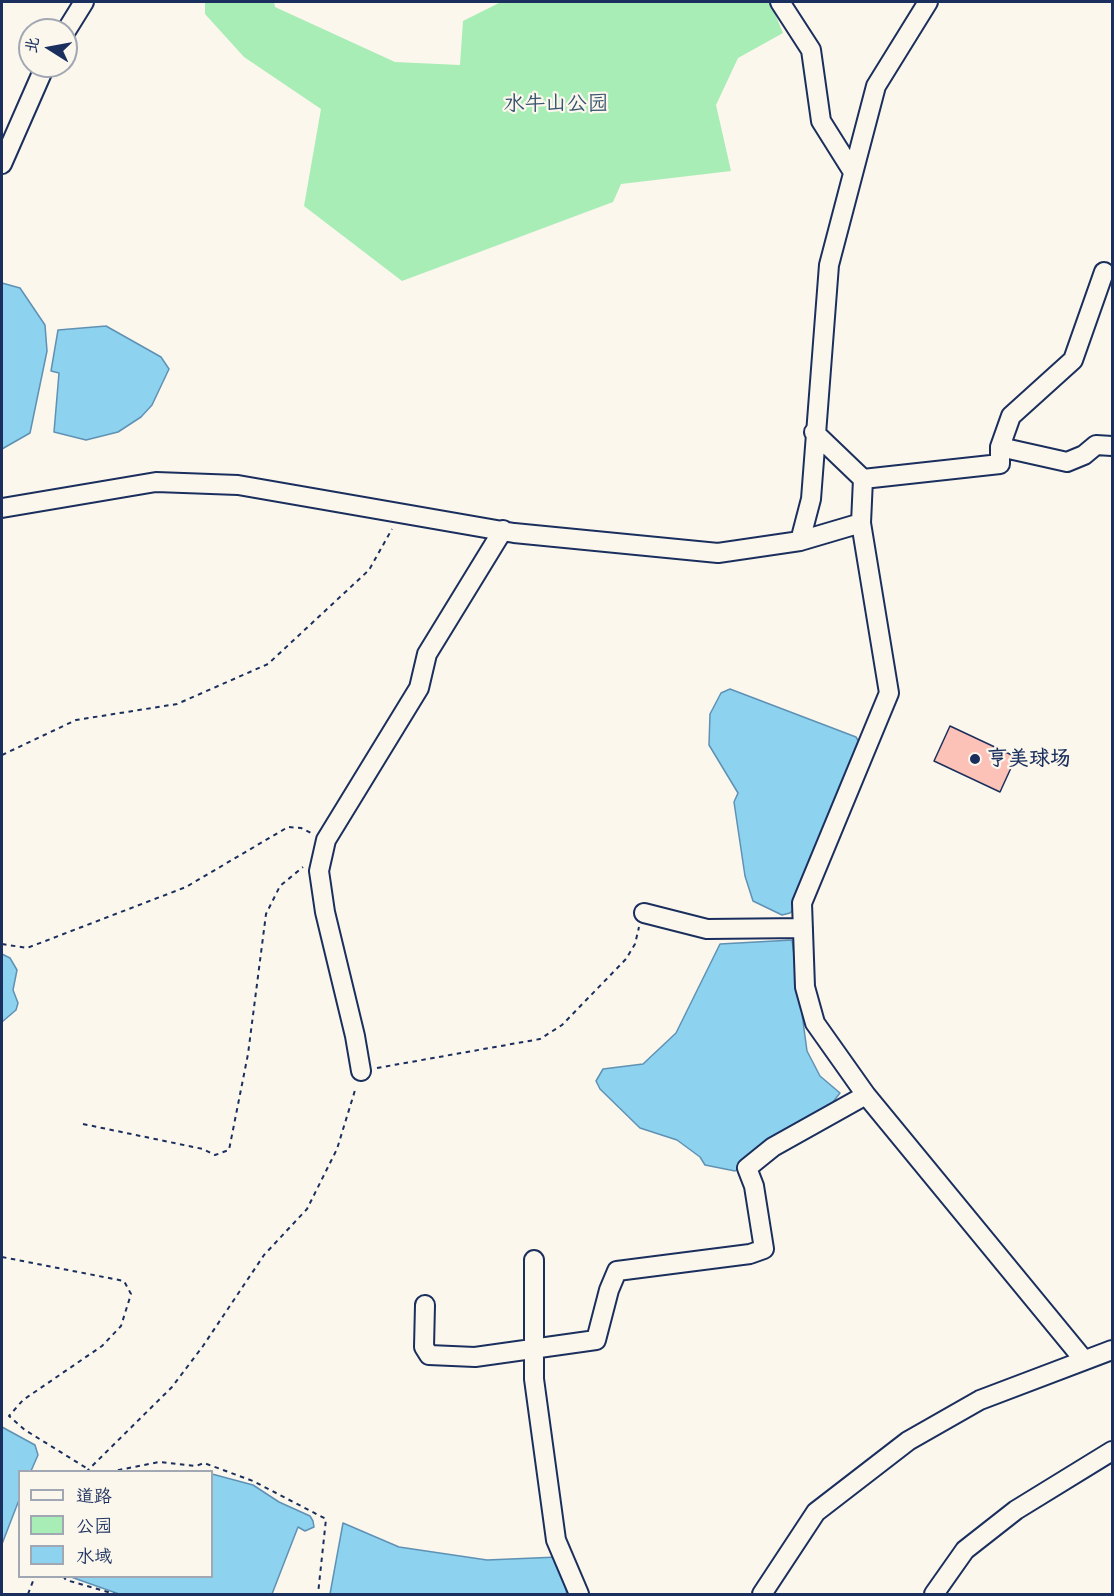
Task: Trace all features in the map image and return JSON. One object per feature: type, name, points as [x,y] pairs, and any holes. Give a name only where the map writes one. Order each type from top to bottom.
[{"type":"street","points":[[74,18],[84,2]]},
{"type":"street","points":[[780,2],[810,50],[821,121],[853,172]]},
{"type":"street","points":[[800,541],[811,499],[814,432],[829,265],[876,86],[928,2]]},
{"type":"street","points":[[2,164],[40,78]]},
{"type":"street","points":[[863,479],[1000,464],[1000,447],[1011,416],[1073,360],[1104,272]]},
{"type":"street","points":[[814,432],[863,479],[861,523],[889,693],[802,903],[805,987],[815,1023],[866,1095],[1084,1360]]},
{"type":"street","points":[[1000,447],[1067,462],[1084,455],[1096,445],[1113,446]]},
{"type":"street","points":[[2,508],[156,482],[238,484],[503,530],[718,553],[800,541],[861,523]]},
{"type":"street","points":[[361,1071],[355,1036],[325,912],[319,871],[325,845],[419,688],[428,654],[503,530]]},
{"type":"street","points":[[644,913],[707,929],[803,928]]},
{"type":"street","points":[[425,1305],[424,1347],[429,1355],[475,1358],[596,1340],[609,1290],[617,1270],[750,1254],[764,1249],[754,1186],[747,1168],[773,1147],[866,1095]]},
{"type":"street","points":[[534,1260],[534,1379],[556,1540],[579,1594]]},
{"type":"street","points":[[762,1594],[816,1512],[908,1441],[980,1400],[1113,1350]]},
{"type":"street","points":[[934,1594],[965,1550],[1016,1510],[1113,1451]]},
{"type":"path","points":[[2,755],[76,720],[177,704],[268,664],[369,570],[401,513]]},
{"type":"path","points":[[2,944],[27,948],[186,887],[288,827],[301,828],[325,845],[280,885],[266,914],[248,1054],[229,1149],[215,1155],[203,1149],[83,1125]]},
{"type":"path","points":[[2,1257],[124,1281],[131,1294],[121,1326],[102,1346],[23,1400],[9,1416],[25,1431],[87,1470],[172,1387],[203,1346],[264,1255],[307,1209],[337,1149],[361,1071],[540,1039],[562,1025],[626,959],[635,944],[644,913]]},
{"type":"path","points":[[119,1470],[159,1462],[196,1466],[204,1463],[253,1481],[326,1519],[318,1594]]},
{"type":"path","points":[[28,1594],[34,1578]]},
{"type":"path","points":[[64,1578],[66,1581],[115,1594]]},
{"type":"green space","name":"水牛山公园","points":[[205,2],[274,2],[275,7],[395,62],[460,65],[463,21],[501,2],[770,2],[783,33],[738,58],[716,105],[731,171],[621,184],[613,202],[402,281],[304,206],[321,109],[244,57],[205,14]]},
{"type":"water","points":[[2,283],[20,288],[45,325],[47,351],[30,433],[2,449]]},
{"type":"water","points":[[106,326],[161,357],[169,369],[152,405],[141,417],[118,432],[86,440],[54,432],[59,373],[51,371],[58,330]]},
{"type":"water","points":[[730,689],[856,737],[862,747],[796,907],[790,913],[782,915],[753,901],[745,876],[734,802],[738,793],[709,745],[710,714],[721,693]]},
{"type":"water","points":[[792,940],[807,1051],[820,1076],[840,1093],[833,1102],[735,1171],[705,1165],[700,1157],[677,1140],[640,1128],[600,1089],[596,1081],[603,1069],[643,1064],[676,1033],[720,944]]},
{"type":"water","points":[[2,954],[10,958],[17,970],[13,990],[18,1003],[16,1010],[2,1022]]},
{"type":"water","points":[[2,1427],[35,1445],[38,1455],[31,1470],[18,1470],[18,1503],[2,1544]]},
{"type":"water","points":[[213,1474],[253,1485],[279,1502],[310,1516],[313,1521],[314,1527],[305,1531],[298,1527],[272,1594],[119,1594],[74,1578],[213,1578]]},
{"type":"water","points":[[343,1523],[399,1547],[487,1560],[558,1557],[567,1594],[330,1594]]},
{"type":"building","name":"亨美球场","points":[[950,726],[1016,757],[1000,792],[934,761]]},
{"type":"place","name":"亨美球场","points":[[975,759]]}]
